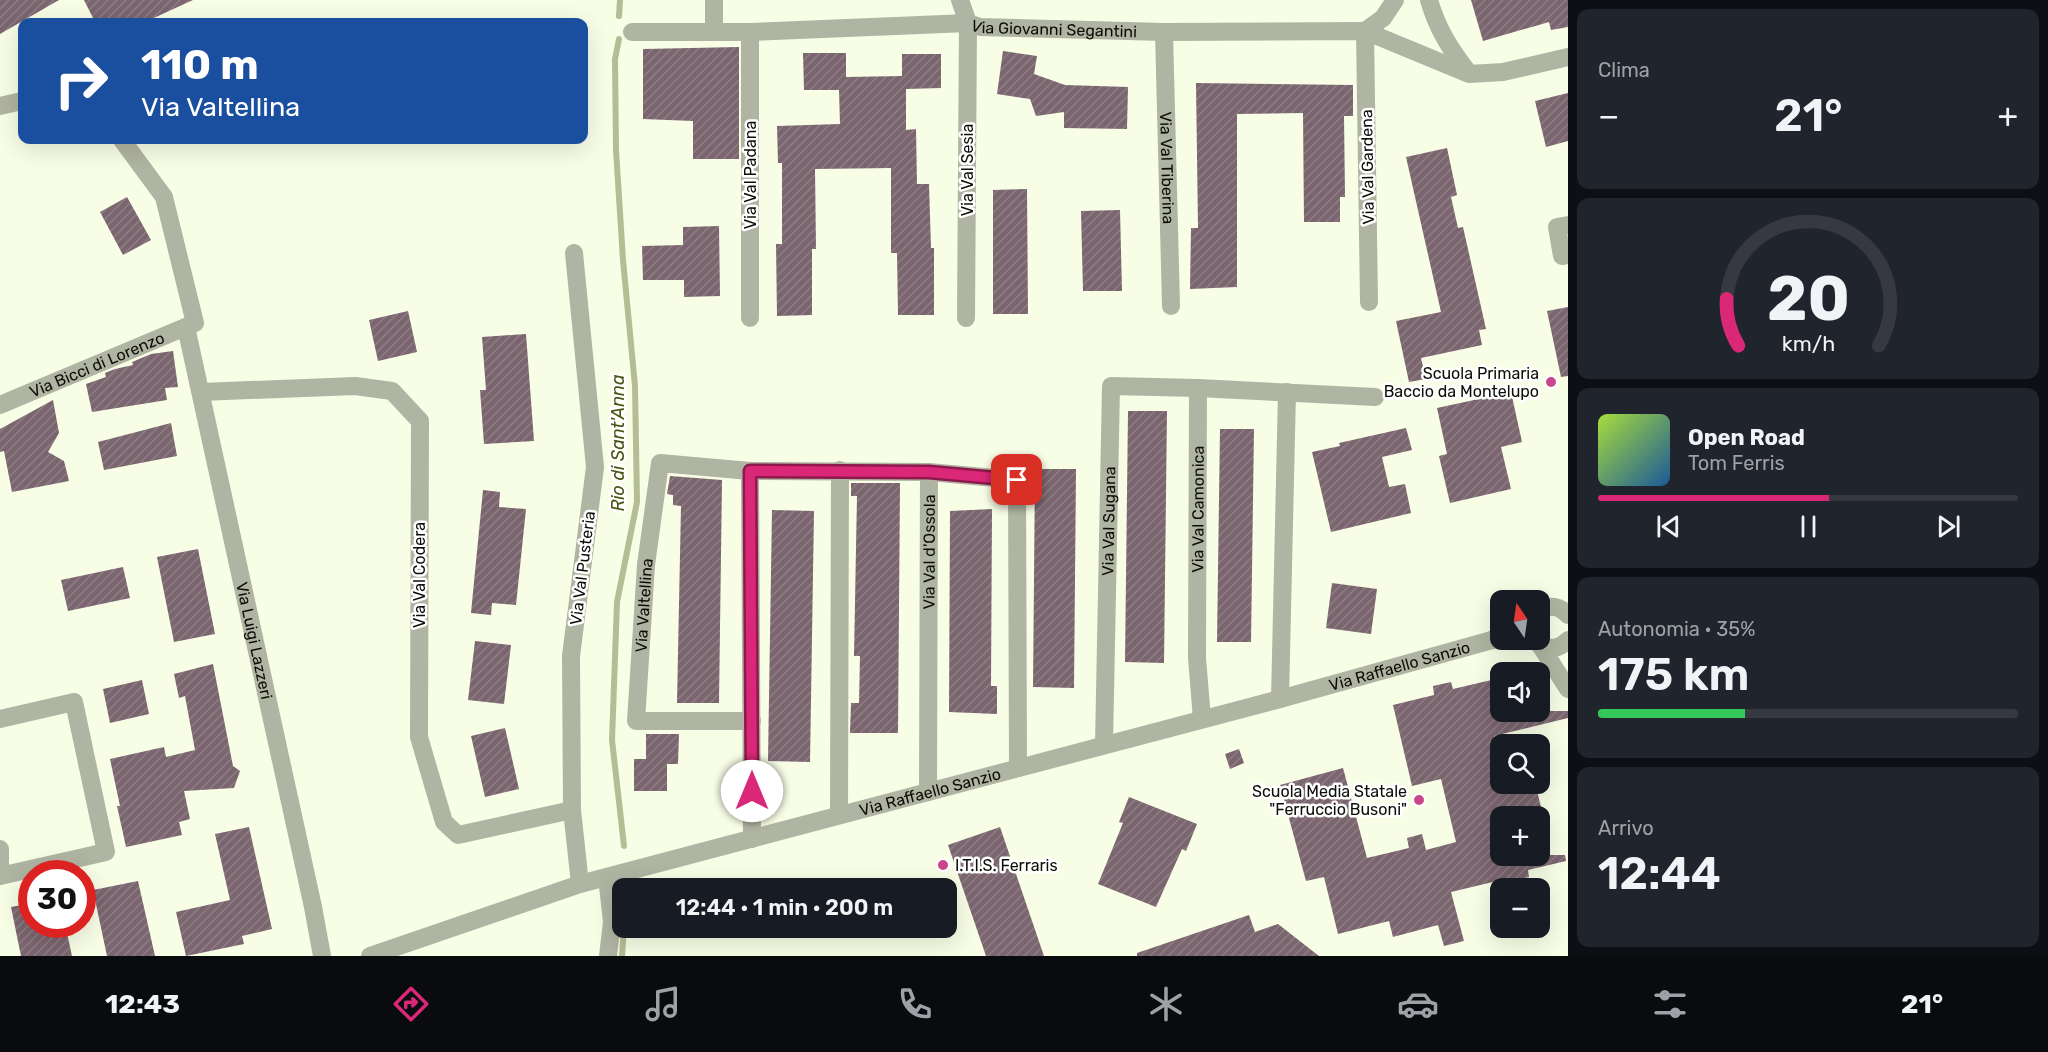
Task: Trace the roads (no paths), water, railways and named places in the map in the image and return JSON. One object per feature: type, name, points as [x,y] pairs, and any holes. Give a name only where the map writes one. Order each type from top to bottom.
[{"type":"street","points":[[714,0],[714,32]]},
{"type":"street","name":"Via Val Sesia","points":[[960,0],[968,23],[966,318]]},
{"type":"street","points":[[1365,32],[1383,18],[1395,0]]},
{"type":"street","points":[[1429,0],[1434,19],[1446,44],[1469,74],[1503,72],[1568,57]]},
{"type":"street","points":[[1427,56],[1434,19]]},
{"type":"street","name":"Via Giovanni Segantini","points":[[632,32],[750,32],[968,23],[980,27],[1164,32],[1365,32],[1469,74]]},
{"type":"street","name":"Via Val Padana","points":[[750,32],[750,318]]},
{"type":"street","name":"Via Val Tiberina","points":[[1164,32],[1171,306]]},
{"type":"street","name":"Via Val Gardena","points":[[1365,32],[1369,302]]},
{"type":"street","points":[[0,106],[18,102]]},
{"type":"street","name":"Via Luigi Lazzeri","points":[[125,144],[164,197],[201,392],[322,956]]},
{"type":"street","points":[[1568,225],[1557,227],[1562,256],[1568,255]]},
{"type":"street","name":"Via Val Pusteria","points":[[574,253],[595,466],[571,656],[572,810],[580,884]]},
{"type":"street","name":"Via Bicci di Lorenzo","points":[[0,405],[190,325]]},
{"type":"street","name":"Via Val Codera","points":[[201,392],[355,386],[392,391],[420,421],[419,737],[444,822],[458,835],[572,810]]},
{"type":"street","name":"Via Val Sugana","points":[[1104,745],[1110,386],[1197,388]]},
{"type":"street","points":[[1197,388],[1375,397]]},
{"type":"street","name":"Via Val Camonica","points":[[1197,388],[1197,658],[1202,719]]},
{"type":"street","points":[[1280,699],[1287,392]]},
{"type":"street","name":"Via Valtellina","points":[[752,721],[636,721],[645,565],[660,463],[750,471],[929,472]]},
{"type":"street","points":[[839,815],[840,470]]},
{"type":"street","points":[[750,471],[752,839]]},
{"type":"street","name":"Via Val d'Ossola","points":[[928,792],[929,472],[1017,480],[1018,768]]},
{"type":"street","points":[[1550,606],[1566,611]]},
{"type":"street","name":"Via Raffaello Sanzio","points":[[370,956],[580,884],[1280,699],[1490,640]]},
{"type":"street","name":"Via Raffaello Sanzio","points":[[1550,648],[1564,644],[1568,640]]},
{"type":"street","points":[[1541,650],[1568,689]]},
{"type":"street","points":[[0,719],[74,702],[106,852],[0,876],[0,849]]},
{"type":"street","points":[[607,877],[612,922],[608,956]]},
{"type":"waterway","name":"Rio di Sant'Anna","points":[[619,16],[620,0]]},
{"type":"waterway","name":"Rio di Sant'Anna","points":[[619,39],[615,59],[616,150],[623,260],[635,386],[637,502],[617,602],[612,740],[624,846]]},
{"type":"waterway","name":"Rio di Sant'Anna","points":[[622,956],[623,938]]},
{"type":"place","name":"Scuola Primaria Baccio da Montelupo","points":[[1551,382]]},
{"type":"place","name":"Scuola Media Statale \"Ferruccio Busoni\"","points":[[1419,800]]},
{"type":"place","name":"I.T.I.S. Ferraris","points":[[943,865]]}]
